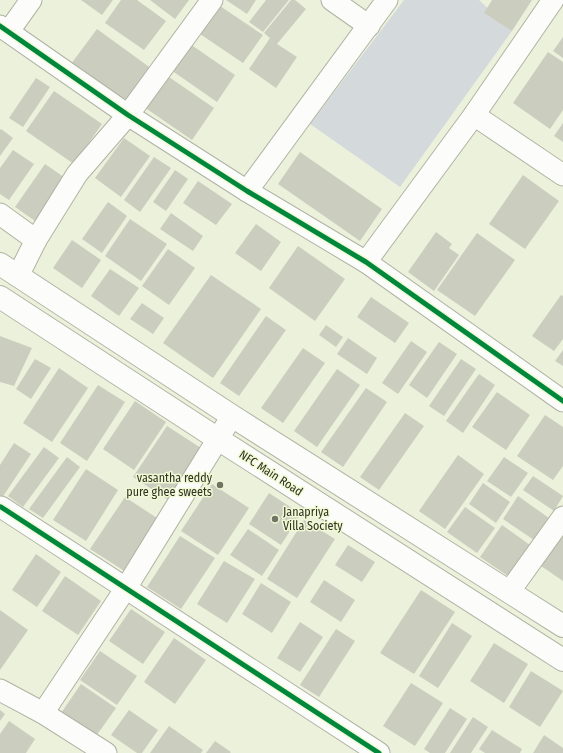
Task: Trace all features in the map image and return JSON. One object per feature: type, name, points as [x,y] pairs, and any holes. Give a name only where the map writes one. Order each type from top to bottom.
[{"type":"main road","points":[[0,264],[232,416],[563,626]]},
{"type":"main road","name":"NFC Main Road","points":[[0,297],[218,439],[563,660]]},
{"type":"street","points":[[31,0],[4,28],[128,115],[248,191],[366,262],[563,401]]},
{"type":"street","points":[[18,276],[36,240],[77,174],[128,115],[212,0]]},
{"type":"street","points":[[332,0],[368,26]]},
{"type":"street","points":[[248,191],[387,0]]},
{"type":"street","points":[[366,262],[474,114],[553,0]]},
{"type":"street","points":[[474,114],[563,175]]},
{"type":"street","points":[[0,214],[36,240]]},
{"type":"street","points":[[43,713],[126,588],[232,416]]},
{"type":"street","points":[[1,507],[379,753]]},
{"type":"street","points":[[509,592],[563,517]]},
{"type":"street","points":[[0,690],[43,713],[106,753]]},
{"type":"shaded area","points":[[404,0],[479,0],[512,31],[400,187],[310,124]]},
{"type":"building","points":[[81,0],[113,0],[102,15]]},
{"type":"building","points":[[121,0],[137,0],[166,21],[144,50],[105,23]]},
{"type":"building","points":[[150,0],[189,0],[175,19]]},
{"type":"building","points":[[226,0],[256,0],[247,14]]},
{"type":"building","points":[[266,0],[289,0],[263,32],[249,22]]},
{"type":"building","points":[[291,0],[295,0],[306,9],[277,44],[297,57],[276,88],[249,69],[270,38],[264,33]]},
{"type":"building","points":[[492,0],[532,0],[512,31],[484,13]]},
{"type":"building","points":[[220,6],[263,35],[243,63],[200,34]]},
{"type":"building","points":[[97,29],[152,69],[126,105],[71,64]]},
{"type":"building","points":[[563,37],[563,58],[553,51]]},
{"type":"building","points":[[190,44],[235,75],[217,102],[171,70]]},
{"type":"building","points":[[548,52],[563,62],[563,110],[550,129],[513,103]]},
{"type":"building","points":[[166,75],[214,108],[192,140],[144,107]]},
{"type":"building","points":[[36,78],[50,87],[23,127],[9,118]]},
{"type":"building","points":[[54,91],[102,124],[74,164],[26,131]]},
{"type":"building","points":[[563,123],[563,142],[554,136]]},
{"type":"building","points":[[1,129],[13,138],[0,156],[0,130]]},
{"type":"building","points":[[124,138],[150,156],[121,197],[95,178]]},
{"type":"building","points":[[13,150],[34,164],[9,200],[0,194],[0,168]]},
{"type":"building","points":[[300,152],[382,209],[360,241],[278,184]]},
{"type":"building","points":[[154,157],[171,168],[140,212],[124,200]]},
{"type":"building","points":[[45,164],[71,182],[41,225],[15,207]]},
{"type":"building","points":[[175,170],[188,179],[166,211],[153,202]]},
{"type":"building","points":[[523,175],[559,201],[525,249],[489,224]]},
{"type":"building","points":[[198,181],[232,204],[216,225],[183,203]]},
{"type":"building","points":[[108,202],[127,216],[102,253],[82,239]]},
{"type":"building","points":[[171,213],[203,236],[193,251],[160,229]]},
{"type":"building","points":[[130,219],[167,244],[141,281],[105,256]]},
{"type":"building","points":[[256,224],[281,242],[261,271],[235,253]]},
{"type":"building","points":[[436,232],[452,244],[449,248],[459,255],[434,291],[408,272]]},
{"type":"building","points":[[477,233],[515,260],[475,316],[437,290]]},
{"type":"building","points":[[72,240],[101,260],[82,288],[53,268]]},
{"type":"building","points":[[298,246],[345,279],[315,321],[269,288]]},
{"type":"building","points":[[168,249],[195,268],[169,305],[142,286]]},
{"type":"building","points":[[110,269],[139,288],[119,316],[91,296]]},
{"type":"building","points":[[211,275],[261,309],[213,378],[163,343]]},
{"type":"building","points":[[561,295],[563,296],[563,339],[554,351],[532,336]]},
{"type":"building","points":[[371,297],[409,323],[395,343],[357,317]]},
{"type":"building","points":[[142,303],[164,318],[153,334],[130,319]]},
{"type":"building","points":[[266,316],[286,330],[239,396],[220,383]]},
{"type":"building","points":[[326,325],[343,337],[336,347],[319,335]]},
{"type":"building","points":[[0,336],[32,348],[14,386],[0,382]]},
{"type":"building","points":[[348,338],[377,358],[367,374],[337,354]]},
{"type":"building","points":[[411,341],[427,352],[398,394],[382,383]]},
{"type":"building","points":[[439,342],[457,354],[427,398],[409,385]]},
{"type":"building","points":[[303,348],[325,363],[283,423],[261,408]]},
{"type":"building","points":[[563,350],[563,366],[555,361]]},
{"type":"building","points":[[35,359],[51,368],[31,399],[16,389]]},
{"type":"building","points":[[461,359],[476,369],[444,416],[429,406]]},
{"type":"building","points":[[59,368],[88,388],[52,442],[23,423]]},
{"type":"building","points":[[337,369],[360,385],[317,447],[294,431]]},
{"type":"building","points":[[479,374],[495,385],[463,433],[446,421]]},
{"type":"building","points":[[98,385],[125,402],[87,461],[60,443]]},
{"type":"building","points":[[366,388],[387,402],[343,467],[321,452]]},
{"type":"building","points":[[497,392],[530,415],[506,450],[472,427]]},
{"type":"building","points":[[135,401],[166,422],[134,470],[103,449]]},
{"type":"building","points":[[405,413],[424,426],[379,490],[360,477]]},
{"type":"building","points":[[545,415],[563,427],[563,466],[553,480],[517,456]]},
{"type":"building","points":[[167,426],[204,450],[170,501],[133,477]]},
{"type":"building","points":[[14,443],[31,454],[0,501],[0,465]]},
{"type":"building","points":[[44,447],[59,458],[23,507],[8,496]]},
{"type":"building","points":[[458,455],[484,474],[445,529],[419,511]]},
{"type":"building","points":[[67,457],[80,467],[43,518],[29,509]]},
{"type":"building","points":[[504,457],[528,473],[511,497],[487,481]]},
{"type":"building","points":[[86,469],[118,490],[86,541],[53,520]]},
{"type":"building","points":[[533,476],[563,496],[554,511],[523,490]]},
{"type":"building","points":[[483,483],[510,502],[496,523],[469,504]]},
{"type":"building","points":[[212,484],[249,508],[218,555],[181,531]]},
{"type":"building","name":"Janapriya Villa Society","points":[[269,493],[301,514],[281,545],[249,524]]},
{"type":"building","points":[[518,496],[549,518],[534,540],[503,519]]},
{"type":"building","points":[[125,497],[160,520],[126,572],[90,549]]},
{"type":"building","points":[[465,507],[495,528],[477,553],[447,532]]},
{"type":"building","points":[[304,520],[335,539],[297,598],[267,579]]},
{"type":"building","points":[[502,525],[530,545],[508,576],[480,557]]},
{"type":"building","points":[[248,529],[279,550],[262,576],[230,555]]},
{"type":"building","points":[[563,534],[563,581],[541,566]]},
{"type":"building","points":[[180,536],[215,558],[181,609],[147,587]]},
{"type":"building","points":[[348,545],[375,562],[362,582],[335,565]]},
{"type":"building","points":[[36,554],[61,572],[37,607],[12,590]]},
{"type":"building","points":[[224,561],[255,579],[227,623],[197,604]]},
{"type":"building","points":[[65,576],[101,601],[78,635],[42,611]]},
{"type":"building","points":[[324,580],[355,600],[341,622],[310,602]]},
{"type":"building","points":[[261,583],[291,602],[272,633],[242,614]]},
{"type":"building","points":[[421,590],[455,612],[414,674],[380,653]]},
{"type":"building","points":[[131,609],[165,632],[143,664],[109,641]]},
{"type":"building","points":[[0,610],[28,630],[0,670]]},
{"type":"building","points":[[300,622],[323,637],[300,672],[277,658]]},
{"type":"building","points":[[452,623],[472,636],[438,688],[419,676]]},
{"type":"building","points":[[336,629],[355,641],[319,697],[300,685]]},
{"type":"building","points":[[174,638],[206,660],[175,704],[144,682]]},
{"type":"building","points":[[494,643],[528,664],[504,703],[470,681]]},
{"type":"building","points":[[100,651],[137,676],[117,705],[80,680]]},
{"type":"building","points":[[531,671],[563,691],[540,727],[509,707]]},
{"type":"building","points":[[411,683],[443,703],[415,746],[383,726]]},
{"type":"building","points":[[81,684],[116,708],[94,739],[59,716]]},
{"type":"building","points":[[450,708],[467,719],[445,753],[430,753],[424,749]]},
{"type":"building","points":[[0,710],[5,714],[0,721]]},
{"type":"building","points":[[129,710],[158,730],[142,753],[137,753],[111,735]]},
{"type":"building","points":[[473,717],[488,727],[471,753],[450,753]]},
{"type":"building","points":[[9,721],[35,739],[26,753],[0,753],[0,734]]},
{"type":"building","points":[[169,726],[203,750],[201,753],[150,753]]},
{"type":"building","points":[[492,730],[522,749],[520,753],[485,753],[479,749]]},
{"type":"building","points":[[544,735],[563,748],[563,753],[533,753]]},
{"type":"building","points":[[215,741],[231,752],[206,753]]},
{"type":"cycle path","points":[[0,26],[128,115],[247,191],[366,262],[563,401]]},
{"type":"cycle path","points":[[1,507],[379,753]]},
{"type":"place","name":"vasantha reddy pure ghee sweets","points":[[220,485]]},
{"type":"place","name":"Janapriya Villa Society","points":[[275,519]]}]
